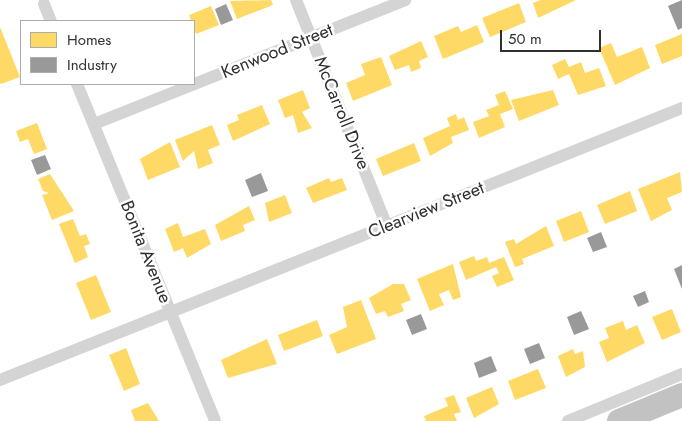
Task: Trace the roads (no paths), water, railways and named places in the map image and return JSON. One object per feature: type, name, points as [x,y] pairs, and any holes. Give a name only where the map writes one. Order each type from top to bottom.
[{"type":"highway","points":[[619,421],[682,395]]},
{"type":"street","name":"McCarroll Drive","points":[[296,0],[387,226]]},
{"type":"street","name":"Kenwood Street","points":[[195,84],[405,0]]},
{"type":"street","points":[[44,4],[51,20]]},
{"type":"street","name":"Bonita Avenue","points":[[77,85],[216,421]]},
{"type":"street","name":"Kenwood Street","points":[[94,124],[191,85]]},
{"type":"street","name":"Clearview Street","points":[[0,380],[682,108]]},
{"type":"street","points":[[568,421],[682,374]]}]
